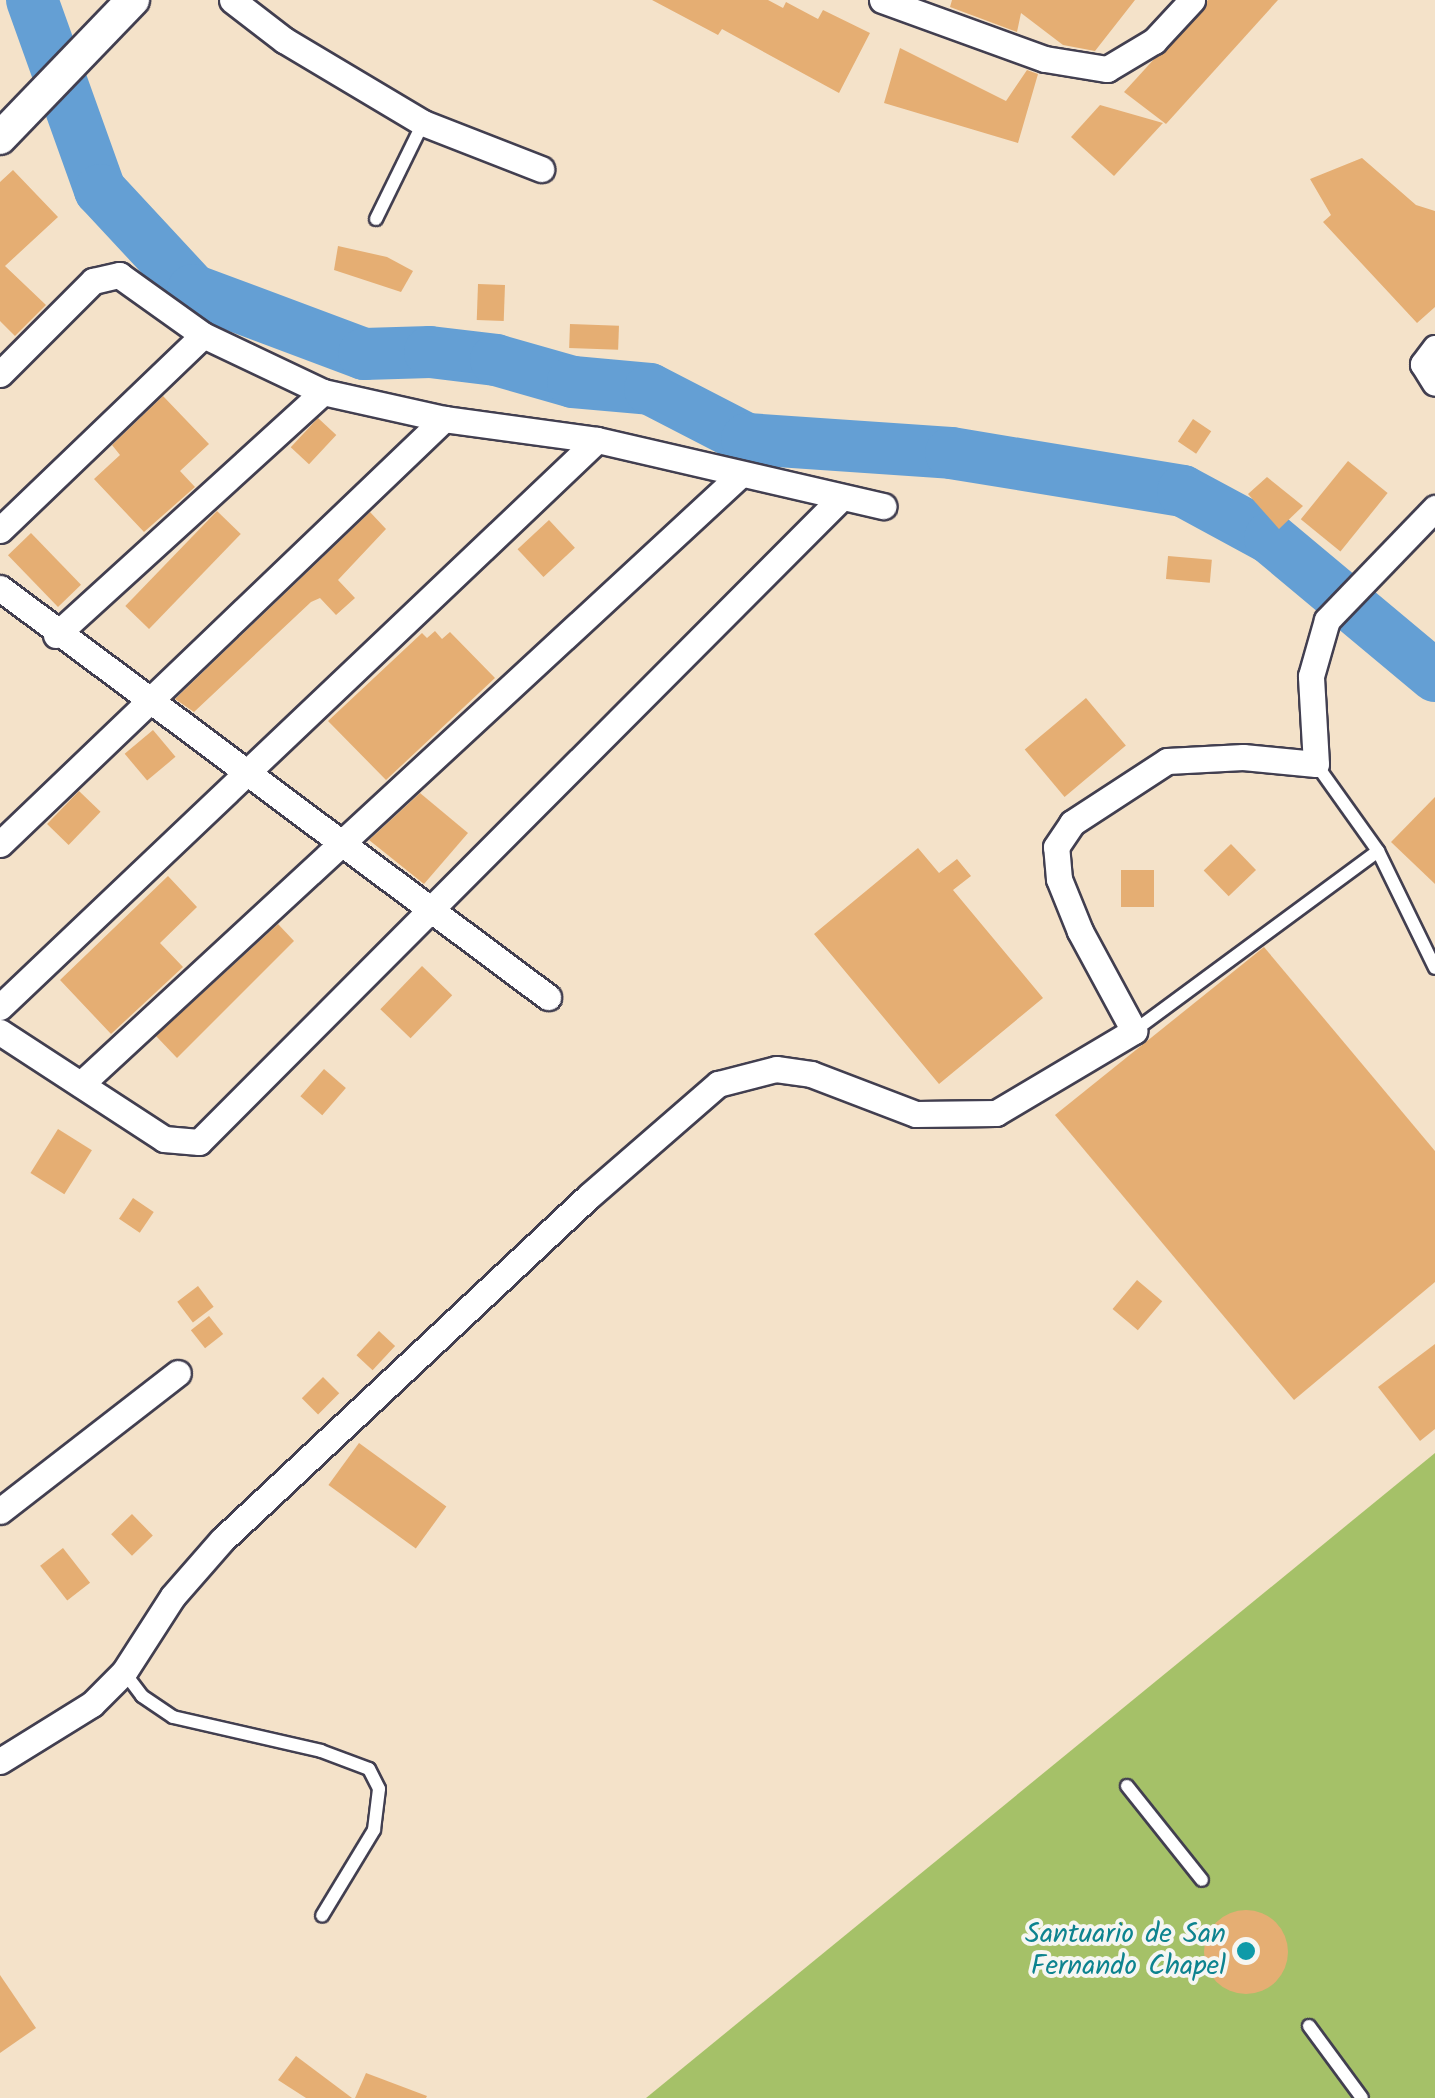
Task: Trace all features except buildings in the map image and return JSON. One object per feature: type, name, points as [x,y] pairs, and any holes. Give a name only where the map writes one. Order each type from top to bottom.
[{"type":"street","points":[[6,132],[133,0]]},
{"type":"street","points":[[233,0],[284,40],[423,122],[541,170]]},
{"type":"street","points":[[882,0],[944,27],[1077,66],[1108,70],[1154,41],[1192,0]]},
{"type":"street","points":[[0,374],[106,274],[119,275],[203,335],[323,392],[444,420],[598,440],[838,501],[883,506]]},
{"type":"street","points":[[0,530],[203,335]]},
{"type":"street","points":[[1435,348],[1423,364],[1435,383]]},
{"type":"street","points":[[56,635],[323,392]]},
{"type":"street","points":[[0,844],[149,706],[444,420]]},
{"type":"street","points":[[0,1008],[598,440]]},
{"type":"street","points":[[80,1084],[739,476]]},
{"type":"street","points":[[0,1032],[164,1138],[199,1142],[838,501]]},
{"type":"street","points":[[0,1761],[50,1735],[124,1672],[173,1596],[222,1540],[588,1196],[718,1084],[776,1069],[811,1074],[916,1114],[996,1113],[1134,1031],[1058,879],[1056,846],[1072,822],[1167,761],[1243,758],[1316,764],[1311,676],[1328,620],[1386,553],[1435,508]]},
{"type":"street","points":[[0,588],[149,706],[345,842],[548,997]]},
{"type":"street","points":[[0,1511],[178,1373]]},
{"type":"lane","points":[[376,219],[423,122]]},
{"type":"lane","points":[[1316,764],[1378,851],[1435,968]]},
{"type":"lane","points":[[1134,1031],[1378,851]]},
{"type":"lane","points":[[124,1672],[142,1696],[173,1716],[321,1751],[369,1769],[379,1789],[374,1830],[322,1916]]},
{"type":"lane","points":[[1127,1786],[1202,1880]]},
{"type":"lane","points":[[1309,2026],[1362,2098]]},
{"type":"green space","points":[[1435,1453],[1435,2098],[646,2098]]},
{"type":"waterway","points":[[32,0],[100,190],[193,290],[364,354],[430,352],[496,360],[573,382],[650,389],[747,439],[951,453],[1183,491],[1270,538],[1435,676]]},
{"type":"place","name":"Santuario de San Fernando Chapel","points":[[1246,1951]]}]
